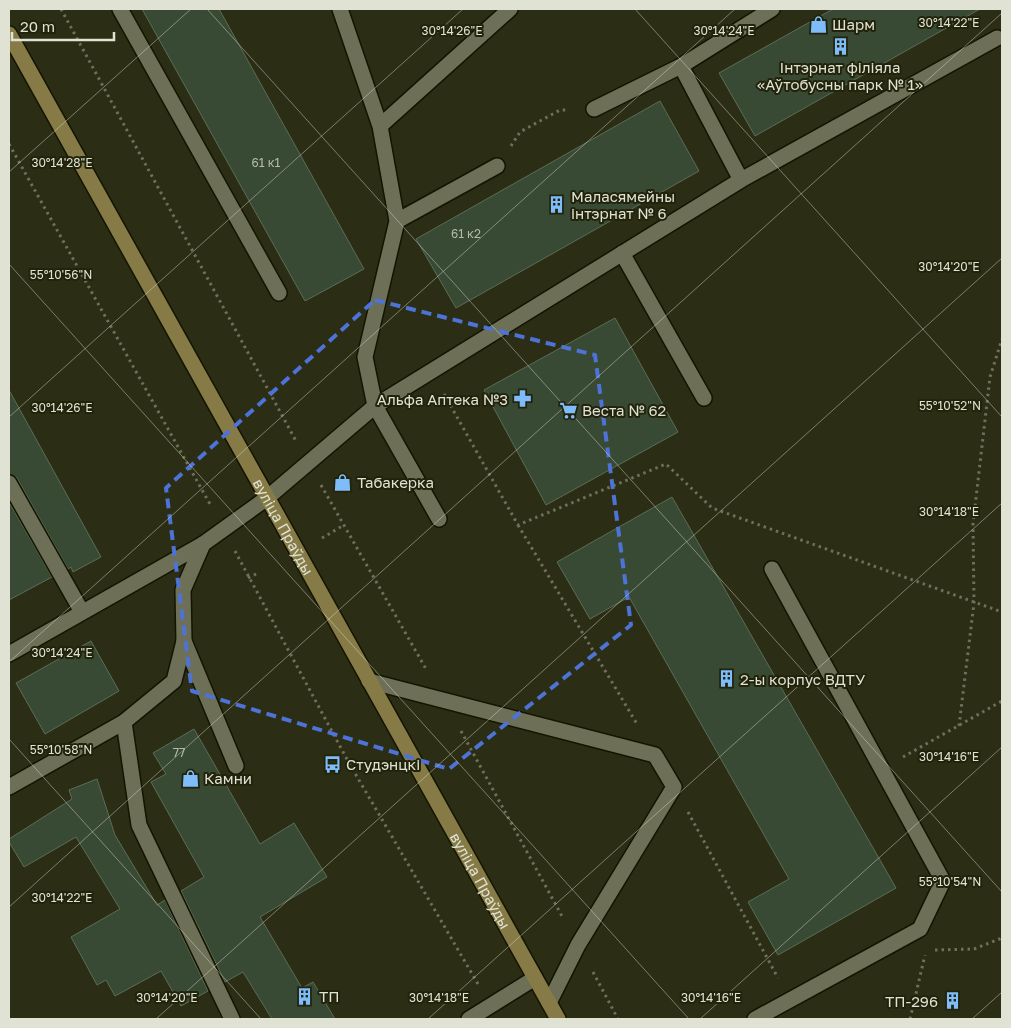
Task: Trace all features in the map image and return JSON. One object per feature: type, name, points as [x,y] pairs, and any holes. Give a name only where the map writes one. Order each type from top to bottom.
[{"type":"main road","name":"вуліца Праўды","points":[[9,34],[558,1019]]},
{"type":"street","points":[[120,9],[279,293]]},
{"type":"street","points":[[340,9],[380,126],[397,221],[365,357],[374,406],[439,519]]},
{"type":"street","points":[[380,126],[510,9]]},
{"type":"street","points":[[594,109],[680,66],[772,9]]},
{"type":"street","points":[[9,654],[225,530],[309,464],[374,406],[741,180],[997,38]]},
{"type":"street","points":[[680,66],[741,180]]},
{"type":"street","points":[[397,221],[497,166]]},
{"type":"street","points":[[622,253],[704,398]]},
{"type":"street","points":[[9,483],[82,612]]},
{"type":"street","points":[[9,787],[124,722],[174,681],[184,641],[183,590],[203,544]]},
{"type":"street","points":[[755,1019],[920,929],[943,881],[772,569]]},
{"type":"street","points":[[184,641],[236,766]]},
{"type":"street","points":[[369,681],[656,755],[674,787],[578,945],[549,1003]]},
{"type":"street","points":[[124,722],[139,825],[232,1019]]},
{"type":"street","points":[[469,1019],[535,978]]},
{"type":"path","points":[[61,9],[309,464],[443,699],[618,1019]]},
{"type":"path","points":[[497,166],[520,132],[560,110],[594,109]]},
{"type":"path","points":[[9,144],[225,530],[248,578],[349,763],[491,1007]]},
{"type":"path","points":[[959,726],[974,603],[973,524],[990,377],[1002,339]]},
{"type":"path","points":[[431,371],[518,525],[656,755]]},
{"type":"path","points":[[518,525],[666,464],[712,508],[1002,612]]},
{"type":"path","points":[[322,538],[344,525]]},
{"type":"path","points":[[248,578],[258,573]]},
{"type":"path","points":[[881,769],[1002,701]]},
{"type":"path","points":[[674,787],[790,1000]]},
{"type":"path","points":[[910,1019],[927,950],[974,949],[1002,938]]},
{"type":"highlighted area","points":[[375,300],[595,355],[631,625],[449,769],[192,691],[166,488]]},
{"type":"building","points":[[142,9],[219,9],[364,269],[305,301]]},
{"type":"building","name":"Інтэрнат філіяла «Аўтобусны парк № 1»","points":[[833,9],[980,9],[755,136],[719,73]]},
{"type":"building","name":"Маласямейны інтэрнат № 6","points":[[660,101],[699,171],[456,308],[416,239]]},
{"type":"building","name":"Веста № 62","points":[[615,318],[678,432],[546,505],[484,390]]},
{"type":"building","points":[[9,390],[101,557],[73,572],[71,567],[68,569],[17,478],[9,474]]},
{"type":"building","name":"2-ы корпус ВДТУ","points":[[672,497],[896,888],[778,955],[748,902],[789,879],[629,597],[590,619],[557,562]]},
{"type":"building","points":[[9,502],[52,577],[9,600]]},
{"type":"building","points":[[91,641],[119,691],[45,734],[16,683]]},
{"type":"building","points":[[194,729],[260,844],[294,823],[327,877],[260,917],[302,988],[313,982],[335,1019],[272,1019],[243,972],[225,982],[181,891],[204,877],[151,782],[166,774],[153,753]]},
{"type":"building","points":[[97,779],[115,835],[157,905],[165,900],[208,991],[181,1006],[161,971],[115,996],[106,980],[97,985],[71,937],[120,909],[76,837],[24,867],[9,842],[9,839],[72,799],[69,790]]},
{"type":"place","name":"Шарм","points":[[818,24]]},
{"type":"place","name":"Інтэрнат філіяла «Аўтобусны парк № 1»","points":[[840,46]]},
{"type":"place","name":"Маласямейны інтэрнат № 6","points":[[557,205]]},
{"type":"place","name":"Альфа Аптека №3","points":[[522,399]]},
{"type":"place","name":"Веста № 62","points":[[568,410]]},
{"type":"place","name":"Табакерка","points":[[343,482]]},
{"type":"place","name":"2-ы корпус ВДТУ","points":[[726,679]]},
{"type":"place","name":"Студэнцкі","points":[[332,764]]},
{"type":"place","name":"Камни","points":[[190,778]]},
{"type":"place","name":"ТП","points":[[305,996]]},
{"type":"place","name":"ТП-296","points":[[952,1001]]}]
